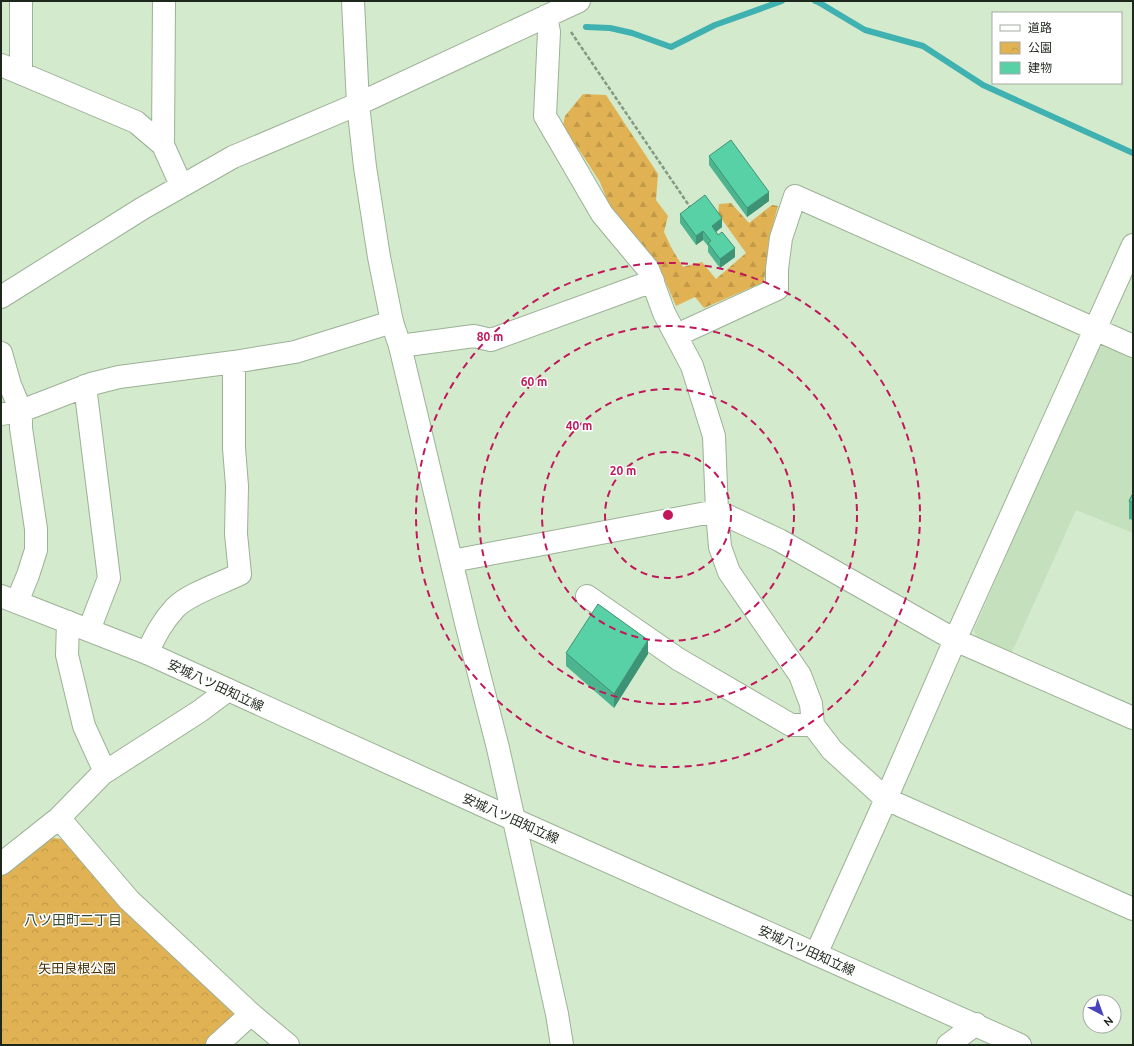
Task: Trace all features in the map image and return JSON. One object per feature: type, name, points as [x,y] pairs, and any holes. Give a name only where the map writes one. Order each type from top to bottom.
[{"type":"street","points":[[21,1],[11,69],[136,122],[163,145]]},
{"type":"street","points":[[164,1],[163,145],[181,185]]},
{"type":"street","points":[[353,1],[358,104],[365,167],[379,256],[392,322],[400,346],[515,820],[557,1014],[562,1045]]},
{"type":"street","points":[[1,297],[181,185],[233,157],[358,104],[548,11],[580,1]]},
{"type":"street","points":[[548,11],[549,32],[545,116],[602,214],[648,269],[664,313],[677,335],[692,366],[714,436],[720,547],[729,572],[800,675],[811,704],[813,725],[832,750],[886,799],[1133,909]]},
{"type":"street","points":[[677,335],[777,289],[777,269],[781,238],[795,196],[1133,346]]},
{"type":"street","points":[[816,954],[886,799],[955,640],[1133,245]]},
{"type":"street","points":[[400,346],[474,336],[491,340],[653,281]]},
{"type":"street","points":[[11,412],[85,386],[119,377],[234,362],[295,352],[392,322]]},
{"type":"street","points":[[1,353],[10,385],[11,412],[20,428],[36,528],[36,550],[28,575],[9,599]]},
{"type":"street","points":[[147,653],[157,631],[176,607],[198,593],[240,574],[236,534],[237,486],[234,448],[234,362]]},
{"type":"street","points":[[85,386],[109,578],[89,630]]},
{"type":"street","points":[[452,561],[717,511],[779,540],[955,640],[1133,718]]},
{"type":"street","points":[[587,596],[678,659],[791,725],[813,725]]},
{"type":"street","name":"安城八ツ田知立線","points":[[9,599],[147,653],[515,820],[976,1024],[1020,1045]]},
{"type":"street","points":[[68,622],[67,655],[84,726],[105,772]]},
{"type":"street","points":[[1,864],[59,818],[102,774],[200,711],[228,690]]},
{"type":"street","points":[[59,818],[129,900],[251,1014],[288,1045]]},
{"type":"street","points":[[217,1045],[251,1014]]},
{"type":"street","points":[[948,1045],[976,1024]]},
{"type":"path","points":[[548,11],[690,207]]},
{"type":"shaded area","points":[[1104,346],[1133,359],[1133,533],[1076,510],[1012,652],[977,640],[974,630],[1096,350]]},
{"type":"green space","points":[[583,94],[606,95],[658,174],[656,200],[668,216],[664,232],[683,267],[702,262],[716,279],[746,253],[718,214],[719,204],[731,203],[749,223],[772,205],[778,206],[769,239],[764,282],[704,308],[695,297],[676,306],[658,264],[611,210],[600,182],[563,125],[565,116]]},
{"type":"green space","name":"矢田良根公園","points":[[51,838],[63,839],[234,1009],[232,1020],[204,1045],[1,1045],[1,876]]},
{"type":"building","points":[[731,140],[769,192],[747,208],[709,156]]},
{"type":"building","points":[[705,195],[722,218],[712,226],[718,235],[722,232],[735,248],[720,259],[708,243],[711,241],[703,231],[696,236],[680,214]]},
{"type":"building","points":[[1133,493],[1133,503],[1129,501]]},
{"type":"building","points":[[598,604],[648,640],[614,694],[566,653]]},
{"type":"waterway","points":[[586,27],[610,28],[632,33],[671,47],[715,25],[782,1]]},
{"type":"waterway","points":[[815,1],[865,30],[923,46],[983,85],[1133,153]]},
{"type":"district","name":"八ツ田町二丁目","points":[[73,920]]}]
